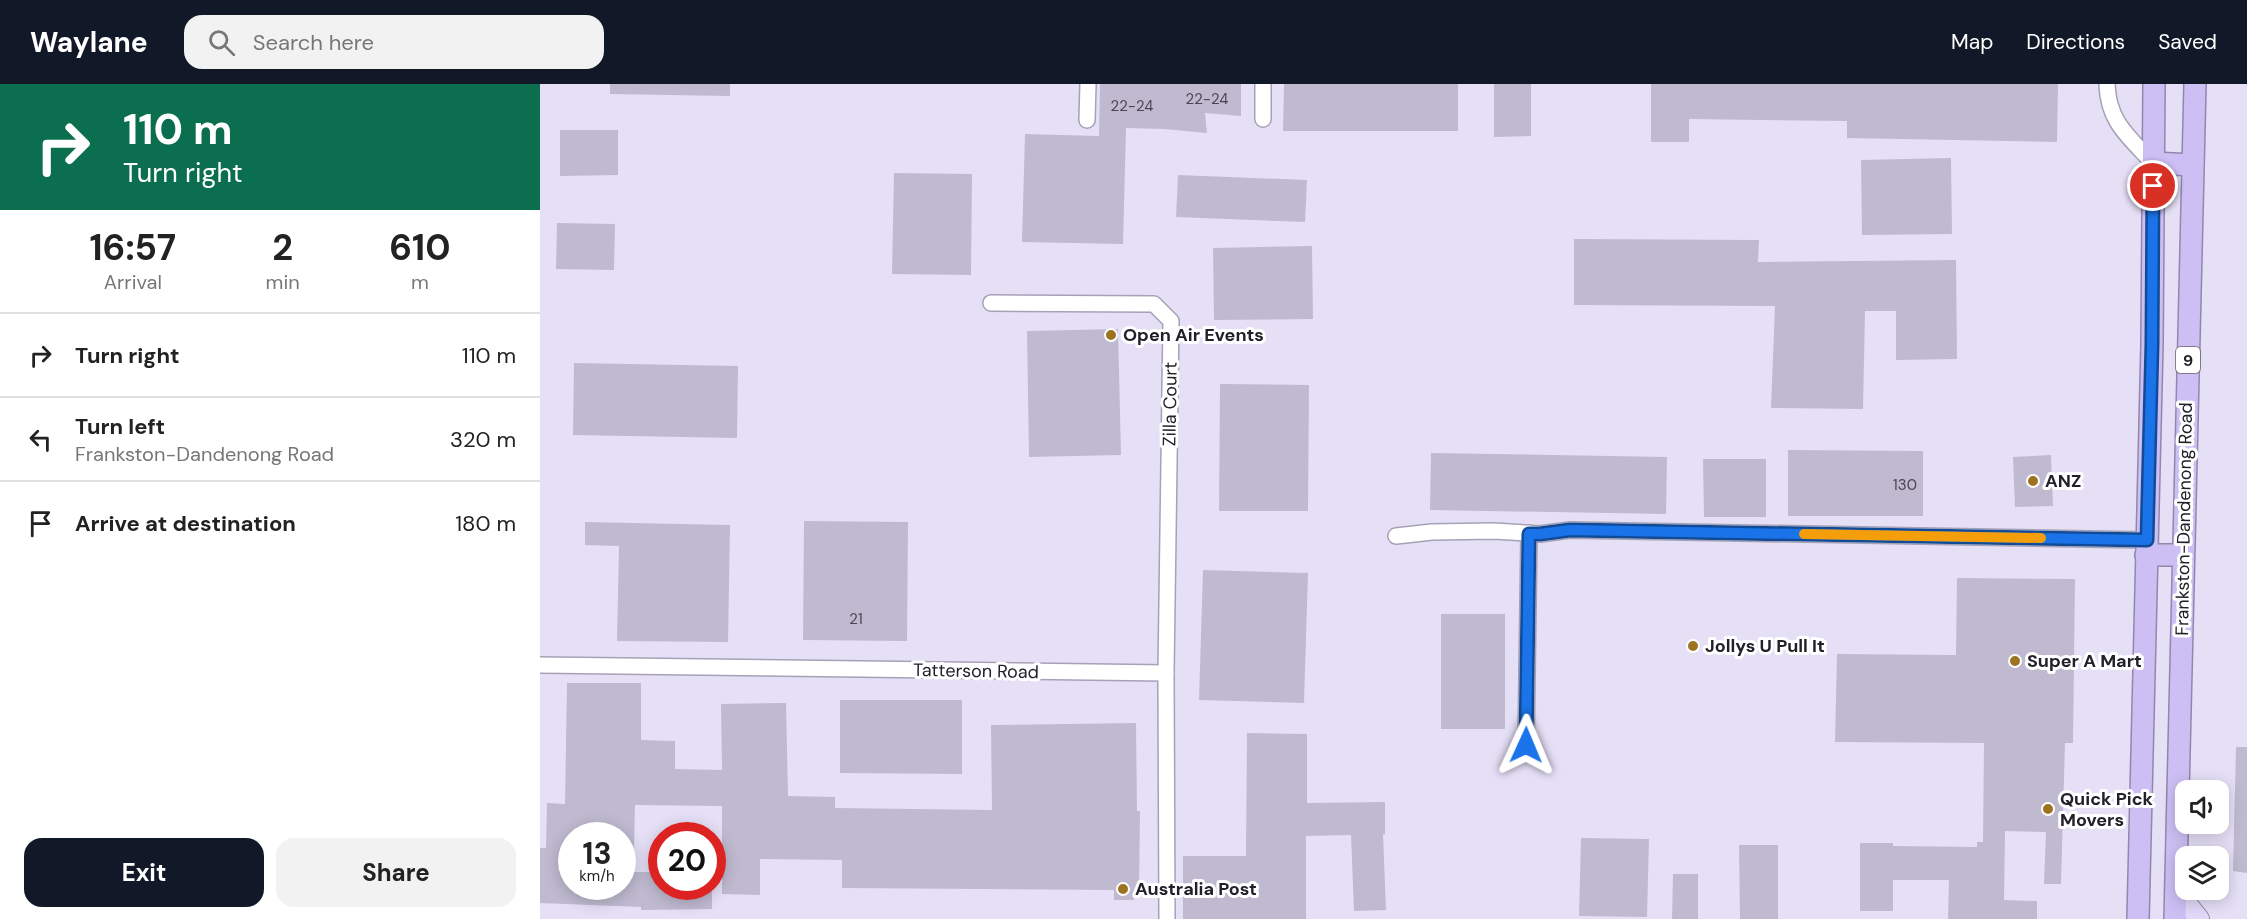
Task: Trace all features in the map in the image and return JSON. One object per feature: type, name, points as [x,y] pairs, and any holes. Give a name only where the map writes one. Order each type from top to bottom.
[{"type":"highway","name":"Frankston-Dandenong Road","points":[[2134,915],[2152,344],[2154,84]]},
{"type":"highway","name":"Frankston-Dandenong Road","points":[[2177,846],[2195,84]]},
{"type":"highway","points":[[2153,164],[2193,165]]},
{"type":"highway","points":[[2146,548],[2183,555]]},
{"type":"highway","name":"Frankston-Dandenong Road","points":[[2175,919],[2176,900]]},
{"type":"main road","points":[[2184,900],[2199,919]]},
{"type":"street","points":[[1087,120],[1088,84]]},
{"type":"street","points":[[1263,84],[1263,119]]},
{"type":"street","points":[[2107,84],[2108,97],[2115,120],[2153,164]]},
{"type":"street","name":"Zilla Court","points":[[991,303],[1154,304],[1171,321],[1166,673]]},
{"type":"street","points":[[1396,536],[1473,532],[1540,534],[1570,530],[2146,548]]},
{"type":"street","points":[[1526,745],[1529,534]]},
{"type":"street","name":"Tatterson Road","points":[[540,665],[1166,673]]},
{"type":"street","points":[[1166,673],[1167,919]]},
{"type":"building","points":[[610,84],[730,84],[730,96],[610,94]]},
{"type":"building","points":[[1100,84],[1241,84],[1241,116],[1205,113],[1207,133],[1126,128],[1123,244],[1022,242],[1025,134],[1099,136]]},
{"type":"building","points":[[1284,84],[1458,84],[1458,131],[1283,131]]},
{"type":"building","points":[[1494,84],[1531,84],[1531,136],[1494,137]]},
{"type":"building","points":[[1651,84],[2058,84],[2057,142],[1847,138],[1847,121],[1689,119],[1689,142],[1651,142]]},
{"type":"building","points":[[560,130],[618,130],[618,175],[560,176]]},
{"type":"building","points":[[1951,158],[1952,234],[1862,235],[1861,160]]},
{"type":"building","points":[[894,173],[972,174],[971,275],[892,274]]},
{"type":"building","points":[[1178,175],[1307,180],[1305,222],[1176,217]]},
{"type":"building","points":[[557,223],[615,224],[614,270],[556,269]]},
{"type":"building","points":[[1574,239],[1759,240],[1758,262],[1956,260],[1957,359],[1896,360],[1896,311],[1865,311],[1863,409],[1771,408],[1775,306],[1574,305]]},
{"type":"building","points":[[1312,246],[1313,319],[1214,320],[1213,248]]},
{"type":"building","points":[[1118,329],[1121,455],[1029,457],[1027,331]]},
{"type":"building","points":[[574,363],[738,366],[737,438],[573,435]]},
{"type":"building","points":[[1220,384],[1309,385],[1308,511],[1219,511]]},
{"type":"building","points":[[1788,450],[1923,451],[1923,516],[1788,516]]},
{"type":"building","points":[[1431,453],[1667,457],[1666,514],[1430,510]]},
{"type":"building","name":"ANZ","points":[[2051,455],[2053,506],[2015,507],[2013,457]]},
{"type":"building","points":[[1703,459],[1766,459],[1766,517],[1704,517]]},
{"type":"building","points":[[804,521],[908,522],[907,641],[803,640]]},
{"type":"building","points":[[585,522],[730,525],[728,642],[617,641],[619,546],[585,545]]},
{"type":"building","points":[[1203,570],[1308,573],[1304,703],[1199,700]]},
{"type":"building","points":[[1957,578],[2075,579],[2073,743],[2065,743],[2061,884],[2044,884],[2046,832],[2005,831],[2004,900],[2037,901],[2037,919],[1948,919],[1949,880],[1893,880],[1893,911],[1860,911],[1860,843],[1893,843],[1893,846],[1977,847],[1977,842],[1983,842],[1984,743],[1835,742],[1837,654],[1956,655]]},
{"type":"building","points":[[1441,614],[1505,614],[1505,729],[1441,729]]},
{"type":"building","points":[[567,683],[641,683],[641,740],[675,741],[675,769],[722,770],[721,704],[786,703],[788,796],[835,797],[835,808],[992,810],[991,725],[1136,723],[1137,811],[1140,811],[1139,891],[1134,891],[1134,900],[1114,900],[1114,890],[842,888],[842,860],[760,859],[760,895],[726,894],[726,822],[722,822],[722,806],[635,805],[635,822],[558,822],[558,900],[636,900],[636,872],[648,872],[648,900],[712,900],[712,909],[641,910],[641,907],[540,903],[540,848],[546,848],[547,803],[565,804]]},
{"type":"building","points":[[840,700],[962,700],[962,774],[840,773]]},
{"type":"building","points":[[1247,733],[1307,734],[1307,803],[1385,802],[1385,834],[1383,834],[1386,910],[1354,911],[1351,835],[1306,836],[1306,919],[1183,919],[1183,856],[1246,856]]},
{"type":"building","points":[[2236,747],[2247,747],[2247,873],[2233,871]]},
{"type":"building","points":[[1581,838],[1649,839],[1647,917],[1579,916]]},
{"type":"building","points":[[1739,845],[1778,845],[1778,919],[1740,919]]},
{"type":"building","points":[[1673,874],[1698,874],[1698,919],[1672,919]]},
{"type":"slow traffic","points":[[1804,534],[2041,538]]},
{"type":"place","name":"Open Air Events","points":[[1111,335]]},
{"type":"place","name":"ANZ","points":[[2033,481]]},
{"type":"place","name":"Jollys U Pull It","points":[[1693,646]]},
{"type":"place","name":"Super A Mart","points":[[2015,661]]},
{"type":"place","name":"Quick Pick Movers","points":[[2048,809]]},
{"type":"place","name":"Australia Post","points":[[1123,889]]},
{"type":"route","points":[[1526,745],[1529,534],[1570,530],[2147,540],[2153,186]]}]
